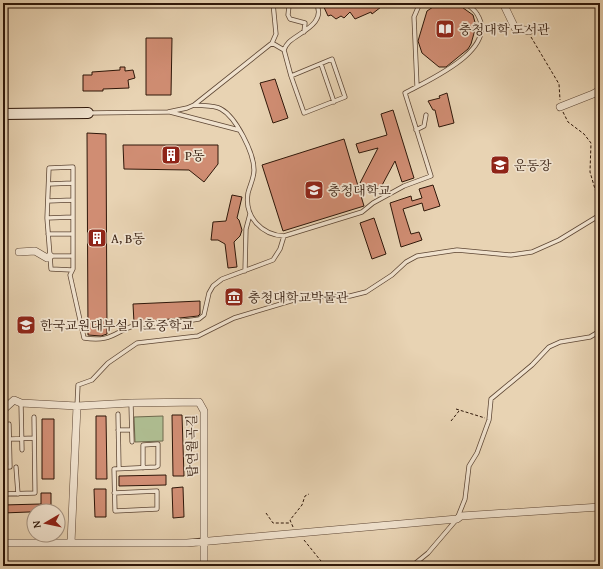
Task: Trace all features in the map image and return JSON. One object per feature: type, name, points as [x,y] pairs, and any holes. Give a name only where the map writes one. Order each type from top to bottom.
[{"type":"street","points":[[4,240],[5,3]]},
{"type":"street","points":[[503,3],[515,28],[529,31]]},
{"type":"street","points":[[560,106],[600,90]]},
{"type":"street","points":[[4,114],[88,112]]},
{"type":"street","points":[[19,252],[35,252],[47,258],[50,256]]},
{"type":"street","points":[[3,410],[14,400],[21,403]]},
{"type":"street","name":"탑연월곡길","points":[[21,403],[77,406],[196,402],[202,405],[204,411],[204,566]]},
{"type":"street","points":[[72,543],[77,406]]},
{"type":"street","points":[[3,543],[187,543],[457,519],[461,516],[600,507]]},
{"type":"lane","points":[[88,112],[168,112],[194,105],[272,43],[276,34],[273,3]]},
{"type":"lane","points":[[294,3],[289,6],[288,16],[290,19],[304,23],[304,32]]},
{"type":"lane","points":[[284,50],[289,42],[304,32],[316,21],[318,7],[316,3]]},
{"type":"lane","points":[[417,86],[414,17],[420,3]]},
{"type":"lane","points":[[250,214],[262,229],[277,236],[284,236],[362,212],[373,203],[404,186],[430,176],[405,93],[440,76],[461,60],[479,43],[482,30],[477,14],[466,3]]},
{"type":"lane","points":[[272,43],[284,50],[291,76],[304,113],[346,97],[332,59],[291,76]]},
{"type":"lane","points":[[321,64],[334,102]]},
{"type":"lane","points":[[194,105],[220,109],[231,118],[246,139],[254,168],[248,195],[250,214],[246,229],[245,271]]},
{"type":"lane","points":[[168,112],[225,125],[240,130]]},
{"type":"lane","points":[[416,130],[424,126],[426,115]]},
{"type":"lane","points":[[225,125],[230,123],[231,118]]},
{"type":"lane","points":[[72,270],[51,269],[47,218],[49,168],[73,167],[73,256],[72,270],[70,275],[84,338],[110,338],[137,325],[199,320],[204,315],[209,292],[213,286],[222,278],[273,260],[280,249],[284,236]]},
{"type":"lane","points":[[49,184],[73,183]]},
{"type":"lane","points":[[48,200],[73,200]]},
{"type":"lane","points":[[77,406],[78,385],[92,380],[108,363],[137,344],[198,336],[234,318],[304,297],[350,296],[366,292],[392,275],[406,262],[417,256],[457,250],[511,255],[532,252],[559,240],[600,215]]},
{"type":"lane","points":[[47,218],[73,217]]},
{"type":"lane","points":[[48,234],[73,234]]},
{"type":"lane","points":[[50,256],[73,256]]},
{"type":"lane","points":[[412,566],[428,553],[457,519],[465,499],[469,466],[477,453],[489,420],[491,399],[532,366],[549,347],[560,342],[590,337],[600,331]]},
{"type":"lane","points":[[21,403],[22,450]]},
{"type":"lane","points":[[131,403],[132,442]]},
{"type":"lane","points":[[118,414],[119,469]]},
{"type":"lane","points":[[3,494],[35,493],[34,417]]},
{"type":"lane","points":[[3,467],[10,467],[9,424]]},
{"type":"lane","points":[[118,430],[131,430]]},
{"type":"lane","points":[[10,439],[34,438]]},
{"type":"lane","points":[[114,493],[157,491],[157,509],[115,511],[114,493],[114,469],[142,468],[158,466],[158,444],[143,445],[142,468]]},
{"type":"lane","points":[[16,468],[18,494]]},
{"type":"path","points":[[529,31],[559,84],[561,91],[560,106],[564,118],[584,134],[591,143],[590,172],[600,206]]},
{"type":"path","points":[[456,409],[489,420]]},
{"type":"path","points":[[450,421],[454,414],[459,410]]},
{"type":"path","points":[[266,513],[273,523],[291,524]]},
{"type":"green space","points":[[163,416],[163,441],[135,442],[134,417]]},
{"type":"building","points":[[322,3],[380,3],[381,7],[372,14],[371,12],[355,19],[350,12],[344,18],[341,16],[336,19],[331,15],[328,16]]},
{"type":"building","points":[[436,5],[459,5],[473,15],[476,26],[468,49],[446,67],[439,67],[422,53],[418,41],[427,11]]},
{"type":"building","points":[[146,38],[172,38],[171,95],[146,95]]},
{"type":"building","points":[[120,67],[125,67],[125,71],[133,70],[135,78],[128,80],[129,88],[103,89],[103,91],[83,91],[83,75],[92,75],[92,72],[120,70]]},
{"type":"building","points":[[275,79],[288,118],[273,123],[260,83]]},
{"type":"building","points":[[447,93],[454,123],[439,127],[435,110],[433,110],[428,101],[440,98],[439,96]]},
{"type":"building","points":[[393,110],[414,178],[402,182],[395,161],[380,189],[376,186],[374,190],[360,183],[378,148],[359,153],[356,144],[387,135],[381,114]]},
{"type":"building","name":"A, B동","points":[[87,133],[106,134],[107,334],[101,336],[88,335]]},
{"type":"building","points":[[344,139],[364,206],[283,231],[262,165]]},
{"type":"building","name":"P동","points":[[123,145],[218,145],[218,164],[204,182],[189,170],[124,169]]},
{"type":"building","points":[[433,185],[440,206],[424,211],[422,203],[403,209],[411,234],[419,232],[422,240],[401,247],[390,203],[411,196],[412,201],[422,198],[419,189]]},
{"type":"building","points":[[232,195],[242,197],[237,218],[242,230],[240,236],[234,242],[237,267],[228,268],[225,244],[218,240],[211,240],[213,222],[226,221]]},
{"type":"building","points":[[374,218],[386,254],[372,259],[360,223]]},
{"type":"building","points":[[200,301],[200,314],[198,316],[134,323],[133,304]]},
{"type":"building","points":[[172,415],[182,415],[184,476],[173,476]]},
{"type":"building","points":[[96,416],[106,416],[107,479],[96,479]]},
{"type":"building","points":[[42,419],[54,419],[54,479],[42,479]]},
{"type":"building","points":[[166,475],[166,485],[119,486],[119,476]]},
{"type":"building","points":[[183,487],[184,517],[173,518],[172,488]]},
{"type":"building","points":[[94,489],[106,489],[106,517],[95,517]]},
{"type":"building","points":[[41,493],[51,493],[51,503],[41,503]]},
{"type":"building","points":[[26,504],[26,512],[3,513],[3,505]]},
{"type":"place","name":"충청대학 도서관","points":[[445,29]]},
{"type":"place","name":"P동","points":[[171,155]]},
{"type":"place","name":"운동장","points":[[500,165]]},
{"type":"place","name":"충청대학교","points":[[314,190]]},
{"type":"place","name":"A, B동","points":[[97,238]]},
{"type":"place","name":"충청대학교박물관","points":[[234,297]]},
{"type":"place","name":"한국교원대부설 미호중학교","points":[[26,325]]}]
